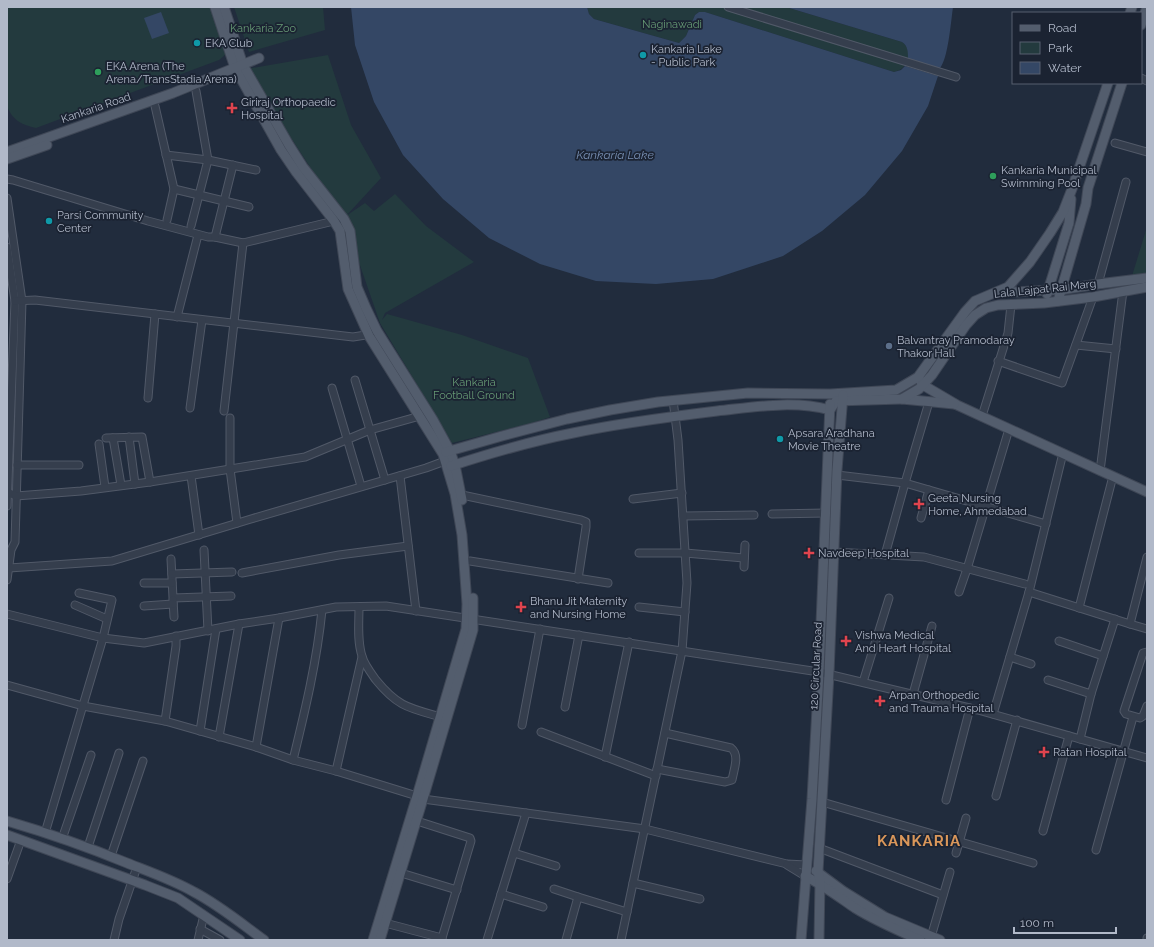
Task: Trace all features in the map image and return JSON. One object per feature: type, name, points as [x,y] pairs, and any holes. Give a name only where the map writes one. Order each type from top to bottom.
[{"type":"main road","points":[[215,7],[241,69],[281,150],[334,221],[340,232],[348,289],[420,416],[448,459],[456,494],[462,534],[467,604],[473,630],[373,940]]},
{"type":"main road","points":[[224,7],[241,69],[303,167],[344,219],[350,231],[357,287],[373,334],[433,420],[462,495],[468,534],[474,604],[441,717],[420,798],[417,821],[380,940]]},
{"type":"main road","points":[[1142,22],[1147,7]]},
{"type":"main road","name":"Kankaria Road","points":[[7,152],[241,69],[260,58]]},
{"type":"main road","points":[[7,159],[196,91],[241,69]]},
{"type":"main road","points":[[448,459],[502,436],[567,419],[610,410],[673,400],[748,393],[830,394],[843,397],[896,390],[921,381],[965,312],[975,301],[1008,286],[1030,262],[1050,233],[1063,212],[1076,179],[1108,84]]},
{"type":"main road","points":[[1058,301],[1086,204],[1090,183],[1122,84]]},
{"type":"main road","points":[[1076,179],[1090,183]]},
{"type":"main road","points":[[1044,303],[1069,223],[1072,189]]},
{"type":"main road","name":"Lala Lajpat Rai Marg","points":[[993,294],[1060,290],[1147,278]]},
{"type":"main road","name":"Lala Lajpat Rai Marg","points":[[843,397],[902,399],[919,389],[921,381],[932,375],[966,325],[975,315],[986,308],[998,305],[1044,303],[1093,297],[1147,287]]},
{"type":"main road","points":[[921,381],[957,405],[1147,492]]},
{"type":"main road","name":"120 Circular Road","points":[[801,940],[819,672],[830,394]]},
{"type":"main road","points":[[448,459],[484,456],[571,433],[676,416],[754,406],[814,405],[830,410],[836,401],[843,397]]},
{"type":"main road","name":"120 Circular Road","points":[[819,940],[819,848],[829,674],[837,475],[843,397]]},
{"type":"main road","points":[[902,399],[957,405]]},
{"type":"main road","points":[[7,821],[110,856],[195,892],[264,940]]},
{"type":"main road","points":[[7,835],[178,898],[240,940]]},
{"type":"main road","points":[[806,865],[843,891],[885,917],[935,938]]},
{"type":"main road","points":[[805,876],[882,924],[920,940]]},
{"type":"street","points":[[728,7],[956,77]]},
{"type":"street","points":[[191,226],[208,160],[196,91]]},
{"type":"street","points":[[155,106],[174,189],[167,220]]},
{"type":"street","points":[[1115,143],[1147,152]]},
{"type":"street","points":[[166,155],[208,160],[256,170]]},
{"type":"street","points":[[215,237],[233,165]]},
{"type":"street","points":[[7,179],[198,235],[243,243],[344,219]]},
{"type":"street","points":[[1098,284],[1126,182]]},
{"type":"street","points":[[174,189],[249,207]]},
{"type":"street","points":[[7,198],[18,301],[15,542],[9,547],[9,568],[7,580]]},
{"type":"street","points":[[177,317],[198,235]]},
{"type":"street","points":[[224,411],[243,243]]},
{"type":"street","points":[[7,247],[18,301],[10,342],[7,506]]},
{"type":"street","points":[[1100,471],[1123,291]]},
{"type":"street","points":[[998,361],[1062,383],[1093,297]]},
{"type":"street","points":[[18,301],[35,300],[353,337],[373,334]]},
{"type":"street","points":[[982,416],[1008,332],[1011,305]]},
{"type":"street","points":[[148,398],[156,314]]},
{"type":"street","points":[[190,408],[202,320]]},
{"type":"street","points":[[1076,345],[1116,349]]},
{"type":"street","points":[[355,380],[385,480]]},
{"type":"street","points":[[332,388],[361,486]]},
{"type":"street","points":[[621,940],[682,651],[687,584],[682,494],[676,416],[673,400]]},
{"type":"street","points":[[885,555],[904,483],[929,402]]},
{"type":"street","points":[[7,492],[16,496],[81,491],[191,476],[305,457],[370,430],[420,416]]},
{"type":"street","points":[[230,418],[230,469],[237,523]]},
{"type":"street","points":[[959,592],[1009,429]]},
{"type":"street","points":[[129,437],[135,484]]},
{"type":"street","points":[[121,485],[109,438],[142,437],[150,482]]},
{"type":"street","points":[[99,444],[105,487]]},
{"type":"street","points":[[993,714],[1029,592],[1063,453]]},
{"type":"street","points":[[9,568],[112,561],[361,486],[400,476],[448,459]]},
{"type":"street","points":[[17,465],[79,466]]},
{"type":"street","points":[[837,475],[904,483],[1046,524]]},
{"type":"street","points":[[191,476],[199,536]]},
{"type":"street","points":[[400,476],[416,611]]},
{"type":"street","points":[[1079,608],[1113,476]]},
{"type":"street","points":[[921,518],[929,490]]},
{"type":"street","points":[[633,499],[682,494]]},
{"type":"street","points":[[462,495],[586,522],[578,579]]},
{"type":"street","points":[[772,514],[826,513]]},
{"type":"street","points":[[683,516],[754,515]]},
{"type":"street","points":[[744,545],[744,567]]},
{"type":"street","points":[[242,573],[379,548],[408,546]]},
{"type":"street","points":[[204,550],[208,631]]},
{"type":"street","points":[[834,552],[924,558],[1025,584]]},
{"type":"street","points":[[639,553],[685,553],[744,558]]},
{"type":"street","points":[[1130,624],[1147,557]]},
{"type":"street","points":[[171,559],[174,617]]},
{"type":"street","points":[[470,561],[608,583]]},
{"type":"street","points":[[172,574],[232,572]]},
{"type":"street","points":[[144,583],[172,583]]},
{"type":"street","points":[[1029,592],[1147,629]]},
{"type":"street","points":[[45,833],[103,638],[112,600],[79,593]]},
{"type":"street","points":[[144,606],[207,597],[231,596]]},
{"type":"street","points":[[863,682],[889,598]]},
{"type":"street","points":[[75,605],[107,619]]},
{"type":"street","points":[[7,614],[103,638],[144,643],[336,607],[386,606],[819,672],[1017,720],[1147,758]]},
{"type":"street","points":[[359,607],[359,640],[362,657],[371,673],[398,703],[409,708],[441,717]]},
{"type":"street","points":[[639,607],[685,612]]},
{"type":"street","points":[[293,760],[314,667],[322,610]]},
{"type":"street","points":[[256,748],[279,618]]},
{"type":"street","points":[[1080,739],[1091,694],[1115,619]]},
{"type":"street","points":[[219,737],[239,624]]},
{"type":"street","points":[[913,694],[932,626]]},
{"type":"street","points":[[200,731],[216,629]]},
{"type":"street","points":[[522,725],[540,630]]},
{"type":"street","points":[[565,707],[579,635]]},
{"type":"street","points":[[164,721],[176,646],[176,636]]},
{"type":"street","points":[[1059,641],[1103,656]]},
{"type":"street","points":[[605,757],[629,642]]},
{"type":"street","points":[[1147,652],[1143,652],[1124,711],[1126,714],[1140,718],[1144,716],[1147,706]]},
{"type":"street","points":[[336,771],[362,657]]},
{"type":"street","points":[[1010,657],[1031,664]]},
{"type":"street","points":[[1048,680],[1091,694]]},
{"type":"street","points":[[7,685],[83,706],[164,721],[293,760],[336,771],[420,798],[645,829],[787,864],[806,865]]},
{"type":"street","points":[[946,800],[970,708]]},
{"type":"street","points":[[1096,850],[1133,717]]},
{"type":"street","points":[[996,796],[1017,720]]},
{"type":"street","points":[[541,732],[605,757],[657,772],[725,782],[732,780],[736,755],[731,748],[665,733]]},
{"type":"street","points":[[1043,831],[1069,736]]},
{"type":"street","points":[[88,848],[119,753]]},
{"type":"street","points":[[62,839],[90,755]]},
{"type":"street","points":[[110,856],[143,761]]},
{"type":"street","points":[[822,802],[1033,863]]},
{"type":"street","points":[[496,940],[488,939],[526,813]]},
{"type":"street","points":[[956,853],[966,818]]},
{"type":"street","points":[[385,923],[442,939],[471,841],[470,838],[417,821]]},
{"type":"street","points":[[7,879],[21,840]]},
{"type":"street","points":[[819,848],[943,896]]},
{"type":"street","points":[[514,852],[556,866]]},
{"type":"street","points":[[787,864],[805,876]]},
{"type":"street","points":[[114,940],[137,867]]},
{"type":"street","points":[[935,938],[943,896],[950,872]]},
{"type":"street","points":[[400,873],[457,890]]},
{"type":"street","points":[[634,883],[700,898]]},
{"type":"street","points":[[554,889],[627,912]]},
{"type":"street","points":[[502,894],[543,907]]},
{"type":"street","points":[[566,940],[578,896]]},
{"type":"street","points":[[198,940],[204,915]]},
{"type":"street","points":[[200,929],[221,940],[225,929]]},
{"type":"green space","name":"EKA Arena (The Arena/TransStadia Arena)","points":[[7,7],[211,7],[226,50],[225,55],[219,60],[36,128],[18,121],[9,111],[7,106]]},
{"type":"green space","name":"Kankaria Zoo","points":[[234,7],[323,7],[325,30],[249,52]]},
{"type":"green space","name":"Naginawadi","points":[[587,7],[786,7],[902,42],[908,50],[908,59],[903,68],[894,72],[705,12],[699,12],[695,15],[686,36],[679,43],[594,19],[589,14]]},
{"type":"green space","name":"Kankaria Football Ground","points":[[328,55],[351,125],[381,178],[346,216],[365,203],[374,211],[395,194],[426,226],[474,262],[385,313],[382,320],[387,314],[462,335],[528,358],[550,417],[452,443],[380,323],[344,219],[246,69]]},
{"type":"green space","points":[[1147,227],[1147,273],[1132,276]]},
{"type":"water","name":"Kankaria Lake","points":[[351,7],[587,7],[589,14],[594,19],[679,43],[686,36],[695,15],[699,12],[705,12],[894,72],[901,70],[905,66],[938,76],[928,106],[902,151],[865,195],[822,231],[783,256],[713,279],[656,284],[596,281],[540,264],[489,238],[443,199],[403,155],[374,102],[355,45]]},
{"type":"water","points":[[786,7],[953,7],[947,48],[940,68],[908,59],[907,47],[902,42]]},
{"type":"water","points":[[161,12],[169,33],[152,39],[144,18]]},
{"type":"place","name":"EKA Club","points":[[197,43]]},
{"type":"place","name":"Kankaria Lake - Public Park","points":[[643,55]]},
{"type":"place","name":"EKA Arena (The Arena/TransStadia Arena)","points":[[98,72]]},
{"type":"place","name":"Giriraj Orthopaedic Hospital","points":[[232,108]]},
{"type":"place","name":"Kankaria Municipal Swimming Pool","points":[[993,176]]},
{"type":"place","name":"Parsi Community Center","points":[[49,221]]},
{"type":"place","name":"Balvantray Pramodaray Thakor Hall","points":[[889,346]]},
{"type":"place","name":"Apsara Aradhana Movie Theatre","points":[[780,439]]},
{"type":"place","name":"Geeta Nursing Home, Ahmedabad","points":[[919,504]]},
{"type":"place","name":"Navdeep Hospital","points":[[809,553]]},
{"type":"place","name":"Bhanu Jit Maternity and Nursing Home","points":[[521,607]]},
{"type":"place","name":"Vishwa Medical And Heart Hospital","points":[[846,641]]},
{"type":"place","name":"Arpan Orthopedic and Trauma Hospital","points":[[880,701]]},
{"type":"place","name":"Ratan Hospital","points":[[1044,752]]},
{"type":"district","name":"KANKARIA","points":[[919,841]]}]
